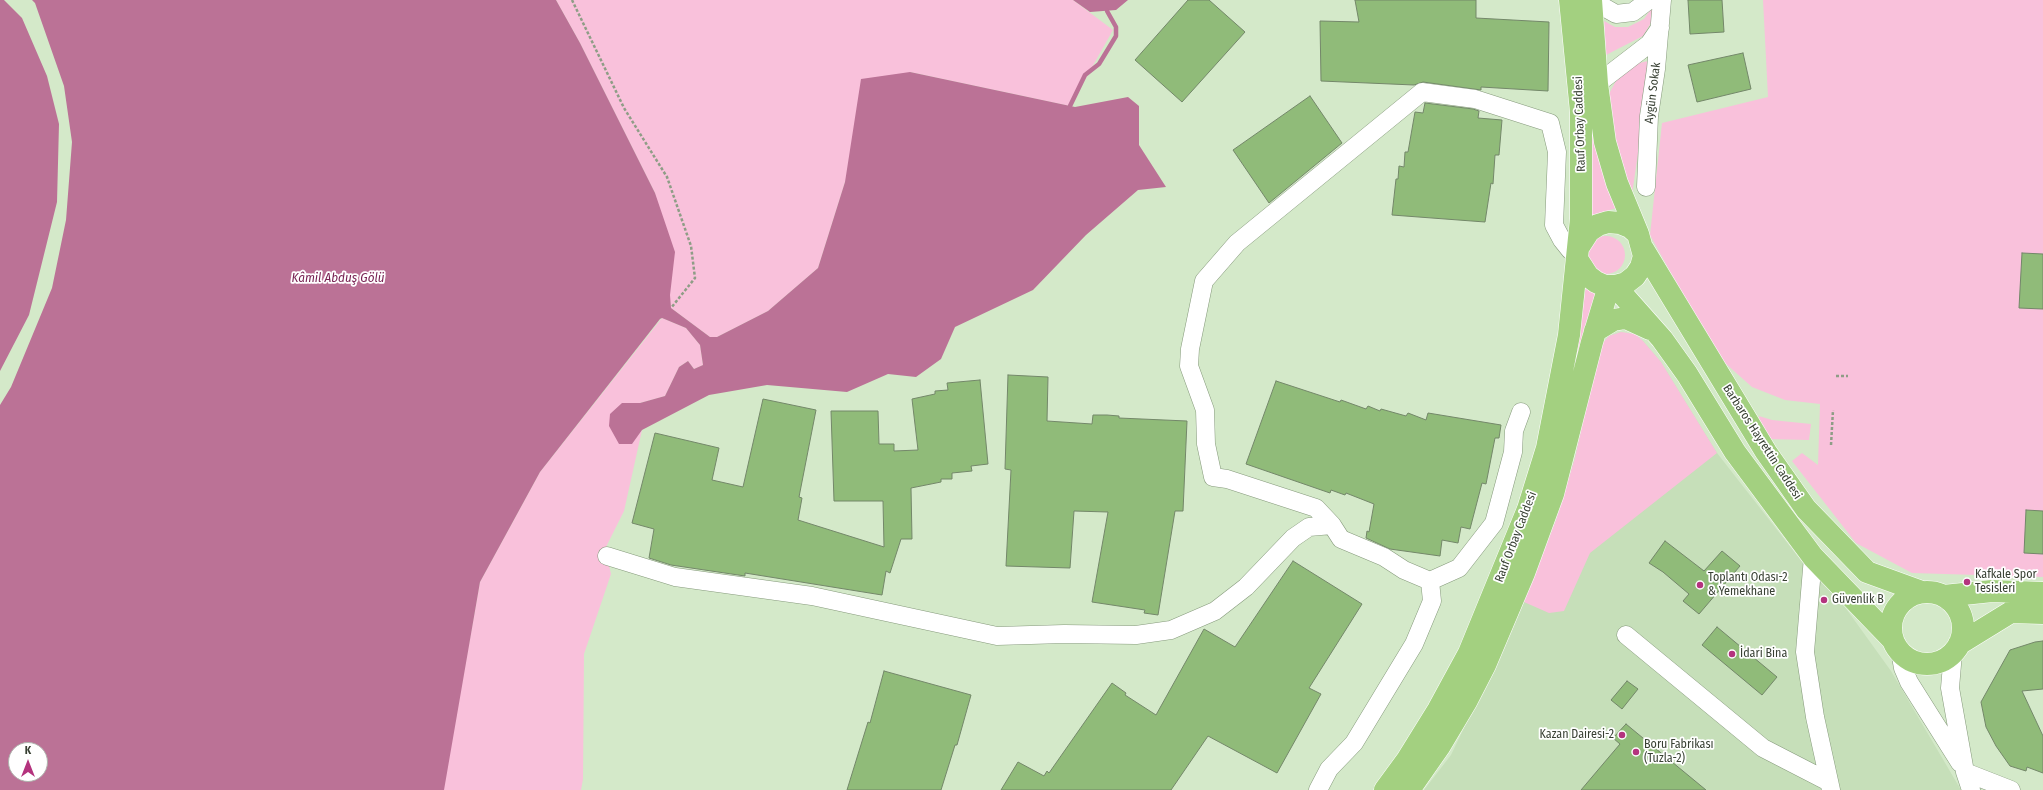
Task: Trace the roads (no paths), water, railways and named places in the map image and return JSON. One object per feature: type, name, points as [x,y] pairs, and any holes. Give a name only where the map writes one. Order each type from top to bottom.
[{"type":"main road","name":"Rauf Orbay Caddesi","points":[[1385,790],[1407,760],[1454,682],[1481,624],[1528,508],[1547,448],[1568,335],[1581,219],[1581,112],[1570,0]]},
{"type":"main road","name":"Rauf Orbay Caddesi","points":[[1591,0],[1597,84],[1605,142],[1609,161],[1624,204],[1641,241]]},
{"type":"main road","name":"Rauf Orbay Caddesi","points":[[1578,254],[1590,230],[1598,225],[1608,222],[1620,223],[1630,227],[1641,241]]},
{"type":"main road","points":[[1578,254],[1588,276],[1596,282],[1612,286],[1626,283],[1635,276],[1641,267],[1644,256],[1641,241]]},
{"type":"main road","name":"Barbaros Hayrettin Caddesi","points":[[1641,241],[1766,452],[1806,508],[1867,572],[1922,592]]},
{"type":"main road","name":"Rauf Orbay Caddesi","points":[[1408,790],[1439,747],[1467,700],[1485,665],[1524,573],[1553,494],[1596,331],[1612,286]]},
{"type":"main road","name":"Barbaros Hayrettin Caddesi","points":[[1612,286],[1657,332],[1686,374],[1735,452],[1813,557],[1897,646]]},
{"type":"main road","points":[[1596,331],[1613,320],[1626,318],[1657,332]]},
{"type":"main road","points":[[1944,596],[1992,591],[2043,593]]},
{"type":"main road","points":[[1956,648],[1962,633],[1962,622],[1959,612],[1953,603],[1944,596],[1933,592],[1922,592],[1912,595],[1903,601],[1896,609],[1892,619],[1891,630],[1897,646],[1909,659],[1920,663],[1932,663],[1943,660],[1956,648],[2011,612],[2043,613]]},
{"type":"street","points":[[1591,0],[1616,14],[1633,12],[1649,0]]},
{"type":"street","name":"Aygün Sokak","points":[[1646,187],[1649,116],[1662,0]]},
{"type":"street","points":[[1597,84],[1649,44],[1660,28]]},
{"type":"street","points":[[1521,412],[1514,431],[1513,452],[1494,523],[1459,568],[1430,580],[1404,570],[1384,557],[1341,539],[1332,525],[1316,508],[1213,476],[1206,444],[1205,410],[1189,366],[1190,349],[1204,281],[1236,243],[1422,92],[1475,99],[1550,123],[1557,152],[1554,225],[1562,240],[1570,250],[1578,254]]},
{"type":"street","points":[[607,556],[674,577],[812,596],[998,636],[1064,634],[1136,635],[1172,630],[1215,611],[1246,587],[1292,538],[1309,527],[1332,525]]},
{"type":"street","points":[[1813,557],[1805,652],[1815,717],[1830,786]]},
{"type":"street","points":[[1318,790],[1330,769],[1354,743],[1414,644],[1432,601],[1430,580]]},
{"type":"street","points":[[1626,635],[1763,748],[1830,786]]},
{"type":"street","points":[[1897,646],[1903,668],[1909,682],[1965,772],[2011,790]]},
{"type":"street","points":[[1956,648],[1950,688],[1965,772],[1971,790]]},
{"type":"water","points":[[0,0],[4,0],[22,18],[47,76],[59,124],[57,202],[29,315],[0,371]]},
{"type":"water","name":"Kâmil Abduş Gölü","points":[[32,0],[556,0],[580,43],[655,193],[675,252],[670,295],[671,308],[710,337],[717,337],[768,311],[818,268],[845,182],[861,79],[910,72],[1075,107],[1128,97],[1139,106],[1139,145],[1166,187],[1138,190],[1086,235],[1033,290],[955,327],[941,359],[916,377],[888,374],[847,392],[767,385],[709,395],[642,430],[632,444],[619,444],[609,426],[610,414],[622,403],[640,403],[665,396],[679,367],[688,361],[694,369],[703,365],[700,345],[686,328],[662,318],[660,319],[540,472],[480,582],[444,790],[0,790],[0,405],[11,387],[52,288],[66,220],[72,142],[64,86],[35,3]]},
{"type":"water","points":[[1073,0],[1128,0],[1116,10],[1090,12]]},
{"type":"waterway","points":[[1070,106],[1085,75],[1099,64],[1116,36],[1116,27],[1107,11]]},
{"type":"place","name":"Kafkale Spor Tesisleri","points":[[1967,582]]},
{"type":"place","name":"Toplantı Odası-2 & Yemekhane","points":[[1700,585]]},
{"type":"place","name":"Güvenlik B","points":[[1824,600]]},
{"type":"place","name":"İdari Bina","points":[[1732,654]]},
{"type":"place","name":"Kazan Dairesi-2","points":[[1622,735]]},
{"type":"place","name":"Boru Fabrikası (Tuzla-2)","points":[[1636,752]]}]
